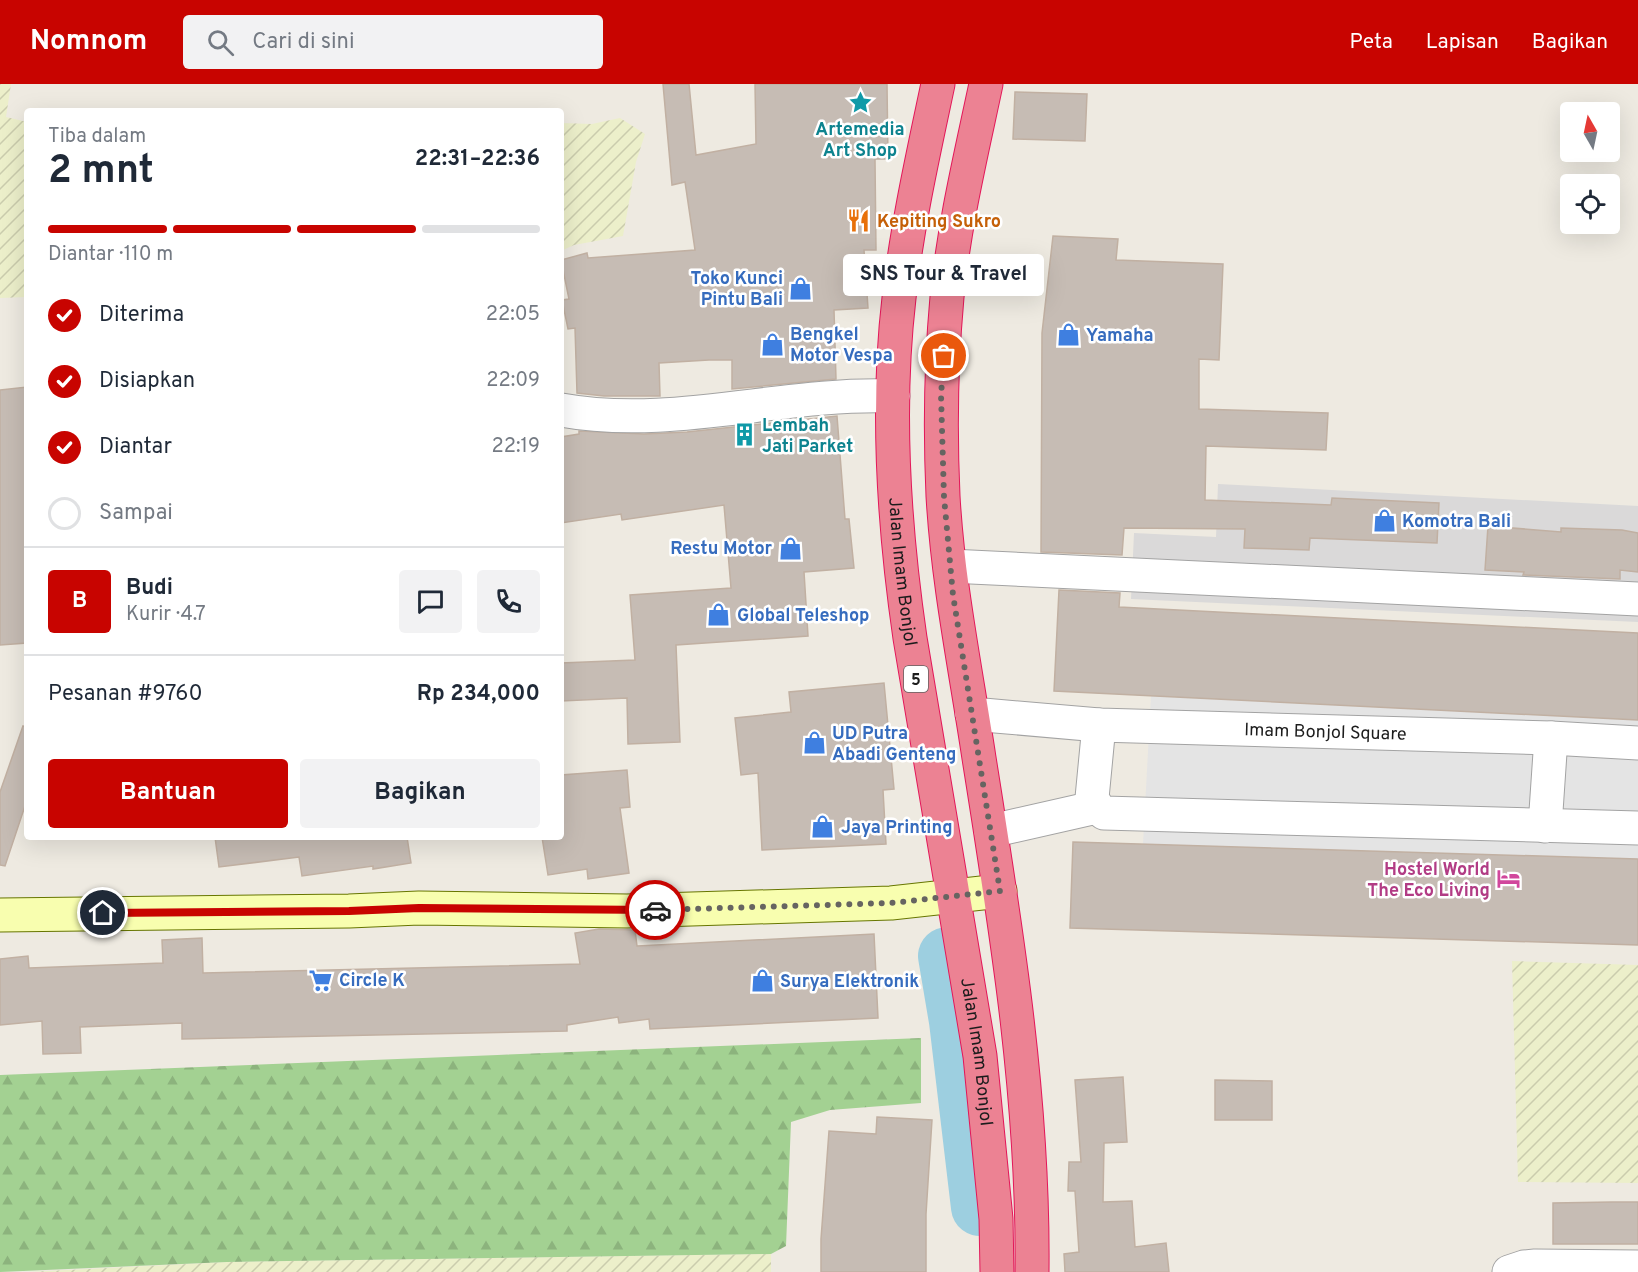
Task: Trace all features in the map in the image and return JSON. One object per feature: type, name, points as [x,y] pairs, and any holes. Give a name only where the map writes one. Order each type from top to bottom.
[{"type":"highway","name":"Jalan Imam Bonjol","points":[[938,84],[913,202],[898,299],[893,396],[896,505],[904,597],[980,1056],[996,1219],[997,1272]]},
{"type":"highway","points":[[986,84],[962,198],[947,297],[941,395],[944,497],[959,635],[1000,891],[1021,1051],[1033,1214],[1032,1272]]},
{"type":"main road","points":[[0,915],[349,911],[419,908],[627,911],[891,903],[1000,891]]},
{"type":"street","points":[[564,410],[611,417],[642,417],[817,398],[893,396]]},
{"type":"street","points":[[950,566],[1638,599]]},
{"type":"street","name":"Imam Bonjol Square","points":[[972,714],[1099,725],[1638,742]]},
{"type":"street","points":[[1099,725],[1092,798],[1104,813],[1638,828]]},
{"type":"street","points":[[1545,826],[1551,738]]},
{"type":"street","points":[[991,831],[1097,807]]},
{"type":"street","points":[[1509,1272],[1535,1266],[1638,1267]]},
{"type":"shaded area","points":[[1218,484],[1638,506],[1638,622],[1131,599],[1134,533],[1216,537]]},
{"type":"shaded area","points":[[1151,696],[1638,720],[1638,859],[1143,844]]},
{"type":"green space","points":[[0,84],[11,84],[6,117],[24,121],[24,297],[0,298]]},
{"type":"green space","points":[[620,118],[645,134],[636,162],[623,236],[574,245],[564,250],[564,123],[592,124]]},
{"type":"green space","points":[[1512,961],[1638,965],[1638,1183],[1518,1182]]},
{"type":"green space","points":[[921,1038],[921,1103],[830,1110],[791,1122],[786,1246],[771,1254],[227,1262],[0,1272],[0,1075]]},
{"type":"green space","points":[[771,1254],[771,1272],[28,1272],[227,1262]]},
{"type":"building","points":[[663,84],[689,84],[696,155],[756,144],[755,84],[887,84],[888,159],[875,159],[876,250],[864,250],[868,308],[834,310],[836,379],[732,389],[732,360],[709,360],[659,363],[660,396],[604,396],[577,393],[575,328],[568,329],[564,310],[564,300],[569,299],[564,275],[564,259],[587,253],[588,258],[695,250],[685,182],[672,185]]},
{"type":"building","points":[[1015,92],[1087,94],[1085,141],[1013,139]]},
{"type":"building","points":[[1053,236],[1118,239],[1116,260],[1223,264],[1219,360],[1199,359],[1199,409],[1328,413],[1326,450],[1206,446],[1205,500],[1331,505],[1332,498],[1439,503],[1437,543],[1310,538],[1309,550],[1244,548],[1245,529],[1124,528],[1122,555],[1041,552],[1042,333]]},
{"type":"building","points":[[24,387],[24,643],[0,645],[0,390]]},
{"type":"building","points":[[837,416],[845,519],[849,519],[854,568],[804,572],[808,636],[676,645],[680,742],[628,744],[627,698],[564,701],[564,663],[635,660],[630,595],[731,588],[724,505],[622,520],[621,514],[564,523],[564,436],[579,434],[579,431],[644,434],[687,432]]},
{"type":"building","points":[[1488,526],[1561,532],[1561,528],[1622,530],[1638,533],[1638,572],[1620,570],[1620,579],[1523,575],[1524,572],[1485,570]]},
{"type":"building","points":[[1059,590],[1120,593],[1119,607],[1638,633],[1638,720],[1054,691]]},
{"type":"building","name":"UD Putra Abadi Genteng","points":[[884,683],[894,789],[883,790],[886,844],[762,850],[758,773],[741,775],[735,718],[791,712],[789,692]]},
{"type":"building","points":[[24,726],[24,809],[5,866],[0,865],[0,792]]},
{"type":"building","points":[[627,770],[630,807],[620,808],[629,873],[588,879],[587,869],[548,875],[542,840],[564,840],[564,775]]},
{"type":"building","points":[[215,840],[407,840],[411,863],[302,876],[299,857],[219,867]]},
{"type":"building","points":[[1073,842],[1638,859],[1638,945],[1070,928]]},
{"type":"building","points":[[599,929],[635,930],[637,946],[874,934],[878,1018],[650,1029],[649,1019],[619,1023],[618,1017],[567,1025],[567,1031],[182,1039],[182,1023],[80,1027],[81,1053],[43,1054],[42,1021],[0,1025],[0,959],[28,956],[29,968],[163,963],[162,940],[202,938],[203,973],[580,964],[575,933]]},
{"type":"building","points":[[1123,1077],[1127,1142],[1104,1143],[1103,1202],[1132,1201],[1135,1247],[1166,1243],[1169,1272],[1065,1272],[1064,1254],[1079,1252],[1075,1191],[1068,1191],[1069,1162],[1081,1162],[1075,1080]]},
{"type":"building","points":[[1215,1080],[1272,1081],[1272,1120],[1215,1120]]},
{"type":"building","points":[[877,1117],[932,1120],[926,1214],[926,1272],[821,1272],[821,1239],[829,1131],[876,1134]]},
{"type":"building","points":[[1638,1202],[1638,1244],[1553,1244],[1553,1203]]},
{"type":"waterway","points":[[947,956],[958,1021],[980,1207]]},
{"type":"way so far","points":[[655,910],[891,903],[1000,891],[953,595],[944,497],[941,395],[944,356]]},
{"type":"place","name":"Artemedia Art Shop","points":[[860,103]]},
{"type":"place","name":"Kepiting Sukro","points":[[859,221]]},
{"type":"place","name":"Toko Kunci Pintu Bali","points":[[801,288]]},
{"type":"place","name":"Yamaha","points":[[1068,335]]},
{"type":"place","name":"Bengkel Motor Vespa","points":[[772,344]]},
{"type":"place","name":"SNS Tour & Travel","points":[[944,356]]},
{"type":"place","name":"Lembah Jati Parket","points":[[744,435]]},
{"type":"place","name":"Komotra Bali","points":[[1384,521]]},
{"type":"place","name":"Restu Motor","points":[[790,548]]},
{"type":"place","name":"Global Teleshop","points":[[719,615]]},
{"type":"place","name":"UD Putra Abadi Genteng","points":[[814,743]]},
{"type":"place","name":"Jaya Printing","points":[[823,827]]},
{"type":"place","name":"Hostel World The Eco Living","points":[[1508,879]]},
{"type":"place","name":"Circle K","points":[[321,980]]},
{"type":"place","name":"Surya Elektronik","points":[[762,981]]},
{"type":"route","points":[[103,913],[349,911],[419,908],[655,910]]}]
